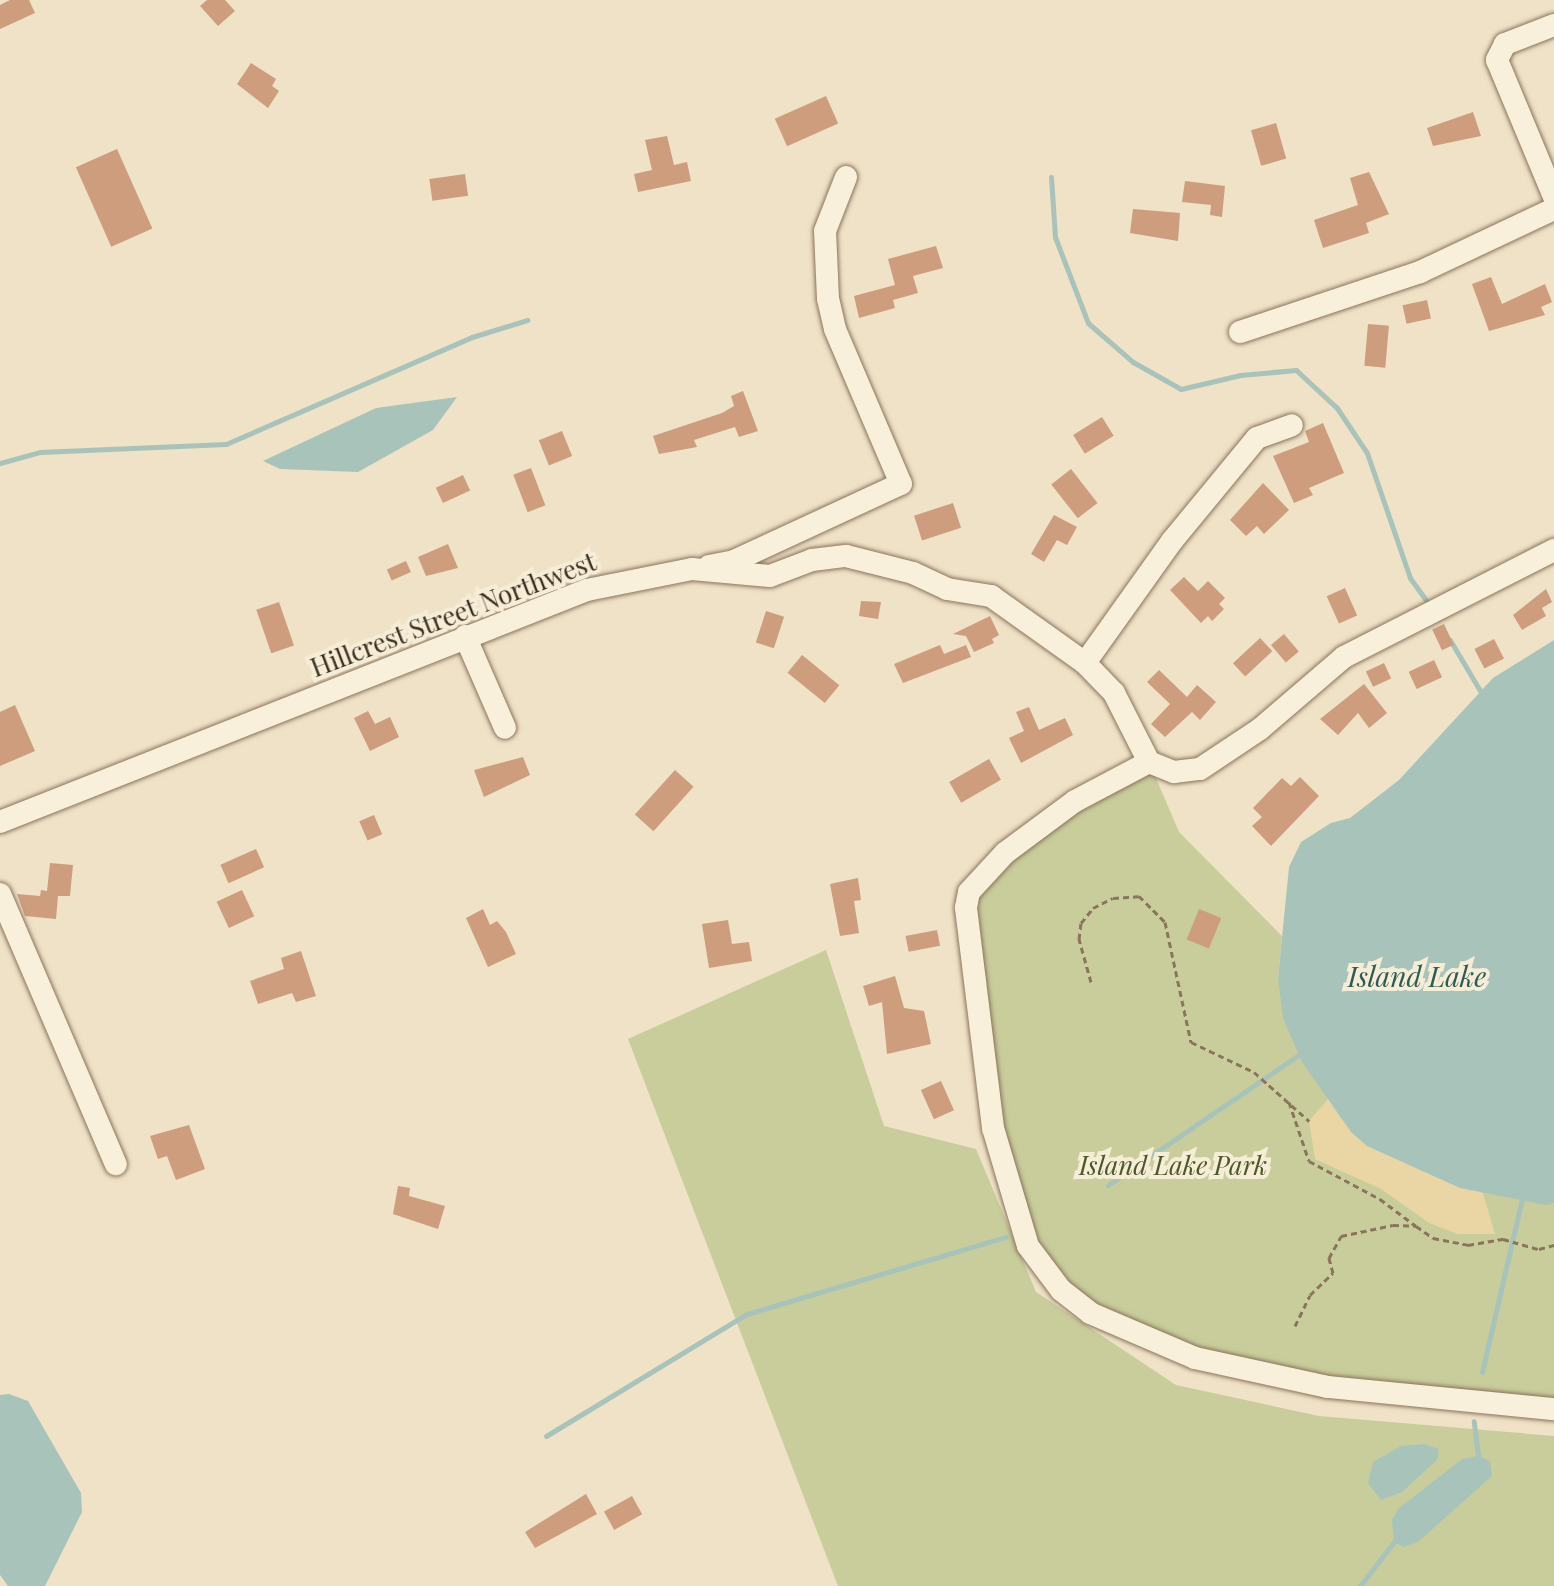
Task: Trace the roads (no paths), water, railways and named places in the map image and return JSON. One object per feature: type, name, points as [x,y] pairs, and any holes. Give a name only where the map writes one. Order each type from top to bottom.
[{"type":"street","points":[[1554,25],[1499,50],[1497,60],[1554,197]]},
{"type":"street","points":[[692,569],[734,561],[901,484],[835,329],[828,299],[825,231],[846,177]]},
{"type":"street","points":[[1240,332],[1420,272],[1554,209]]},
{"type":"street","points":[[1085,663],[1172,541],[1257,438],[1292,425]]},
{"type":"street","points":[[1554,550],[1344,657],[1260,729],[1200,769],[1174,772],[1149,762],[1075,801],[1005,853],[969,892],[966,908],[993,1128],[1028,1246],[1061,1290],[1090,1313],[1195,1358],[1328,1387],[1554,1409]]},
{"type":"street","name":"Hillcrest Street Northwest","points":[[0,822],[587,590],[692,569],[770,576],[812,560],[846,556],[913,573],[947,589],[991,596],[1085,663],[1114,693],[1149,762]]},
{"type":"street","points":[[465,636],[505,728]]},
{"type":"street","points":[[0,894],[116,1164]]},
{"type":"water","points":[[457,397],[433,430],[358,472],[280,469],[263,461],[376,408]]},
{"type":"water","name":"Island Lake","points":[[1554,640],[1554,1203],[1546,1205],[1460,1188],[1367,1146],[1351,1132],[1302,1062],[1283,1018],[1278,978],[1289,867],[1301,842],[1331,823],[1350,818],[1399,780],[1493,678]]},
{"type":"water","points":[[9,1394],[28,1401],[81,1493],[82,1512],[45,1586],[8,1586],[0,1575],[0,1395]]},
{"type":"water","points":[[1425,1444],[1439,1449],[1437,1460],[1402,1492],[1381,1500],[1368,1483],[1373,1462],[1401,1446]]},
{"type":"water","points":[[1478,1456],[1490,1461],[1492,1476],[1418,1542],[1404,1547],[1394,1542],[1392,1520],[1398,1509],[1462,1459]]},
{"type":"waterway","points":[[1051,177],[1055,237],[1088,323],[1133,362],[1181,389],[1240,375],[1296,370],[1337,408],[1367,453],[1410,578],[1427,601]]},
{"type":"waterway","points":[[0,463],[40,452],[226,444],[472,337],[527,320]]},
{"type":"waterway","points":[[1450,640],[1482,694]]},
{"type":"waterway","points":[[1108,1185],[1306,1050]]},
{"type":"waterway","points":[[1482,1372],[1523,1195]]},
{"type":"waterway","points":[[546,1436],[747,1314],[1006,1237]]},
{"type":"waterway","points":[[1473,1461],[1478,1456],[1474,1421]]},
{"type":"waterway","points":[[1360,1586],[1396,1539]]},
{"type":"park label","name":"Island Lake Park","points":[[1173,1165]]}]
